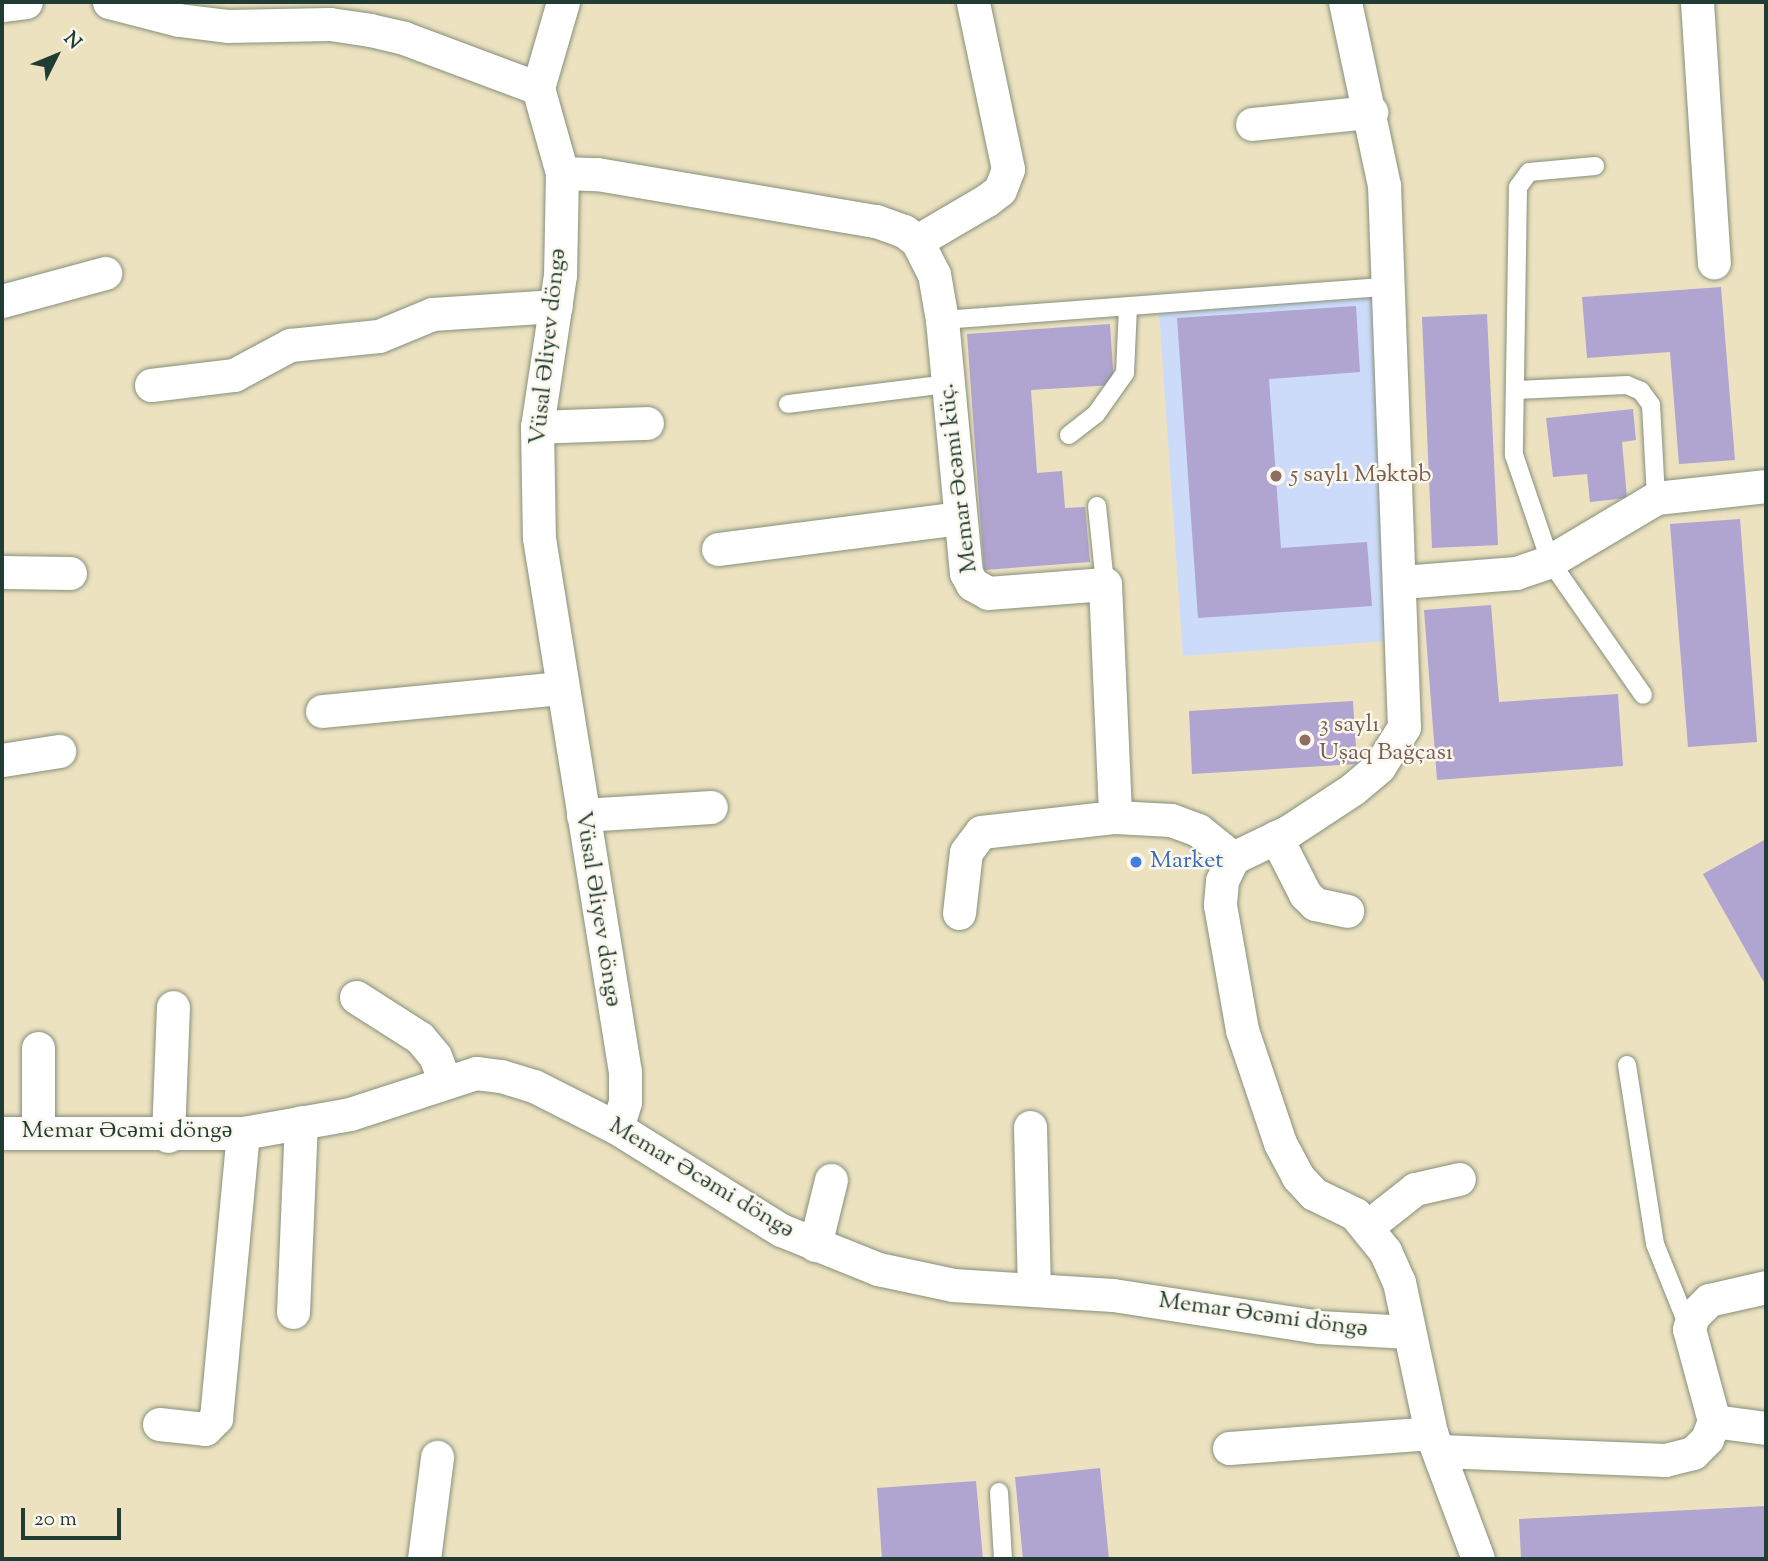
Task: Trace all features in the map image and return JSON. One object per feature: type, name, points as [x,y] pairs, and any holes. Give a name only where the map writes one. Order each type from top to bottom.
[{"type":"street","points":[[2,5],[26,2]]},
{"type":"street","points":[[119,3],[179,20],[228,26],[330,24],[370,30],[404,38],[538,88],[563,2]]},
{"type":"street","points":[[1345,2],[1371,112],[1384,185],[1402,582],[1404,727],[1394,748],[1353,789],[1276,837],[1233,858],[1222,881],[1220,905],[1233,990],[1280,1143],[1298,1177],[1314,1194],[1368,1226],[1399,1282],[1436,1442],[1478,1559]]},
{"type":"street","points":[[1697,2],[1714,262]]},
{"type":"street","points":[[562,173],[597,174],[876,221],[904,231],[917,242],[993,195],[1008,169],[973,3]]},
{"type":"street","name":"Vüsal Əliyev döngə","points":[[538,88],[562,173],[556,306],[537,427],[540,538],[560,688],[625,1072],[625,1102],[617,1128]]},
{"type":"street","points":[[1252,124],[1371,112]]},
{"type":"street","name":"Memar Əcəmi küç.","points":[[917,242],[934,274],[942,320],[966,573],[981,592],[1105,584]]},
{"type":"street","points":[[2,301],[105,273]]},
{"type":"street","points":[[151,385],[234,375],[290,345],[379,336],[432,314],[556,306]]},
{"type":"street","points":[[537,427],[647,423]]},
{"type":"street","points":[[1402,582],[1517,573],[1550,561],[1656,498],[1766,486]]},
{"type":"street","points":[[718,549],[960,518]]},
{"type":"street","points":[[2,572],[69,573]]},
{"type":"street","points":[[1105,584],[1115,817]]},
{"type":"street","points":[[322,712],[560,688]]},
{"type":"street","points":[[2,760],[59,751]]},
{"type":"street","points":[[583,815],[711,807]]},
{"type":"street","points":[[959,914],[966,852],[981,832],[1115,817],[1171,820],[1198,830],[1233,858]]},
{"type":"street","points":[[1276,837],[1305,894],[1315,904],[1347,911]]},
{"type":"street","points":[[356,997],[420,1038],[435,1056],[444,1080]]},
{"type":"street","points":[[168,1136],[173,1007]]},
{"type":"street","points":[[38,1048],[38,1131]]},
{"type":"street","name":"Memar Əcəmi döngə","points":[[2,1132],[168,1136],[243,1133],[350,1114],[444,1080],[475,1073],[501,1076],[534,1086],[617,1128],[750,1213],[815,1245],[912,1278],[953,1285],[1113,1295],[1346,1331],[1409,1332]]},
{"type":"street","points":[[293,1312],[301,1122]]},
{"type":"street","points":[[1030,1127],[1034,1289]]},
{"type":"street","points":[[159,1424],[205,1429],[216,1418],[243,1133]]},
{"type":"street","points":[[1368,1226],[1415,1189],[1459,1179]]},
{"type":"street","points":[[815,1245],[831,1180]]},
{"type":"street","points":[[1229,1448],[1436,1442],[1665,1460],[1701,1447],[1714,1421],[1689,1329],[1693,1317],[1709,1300],[1766,1287]]},
{"type":"street","points":[[1714,1421],[1766,1428]]},
{"type":"street","points":[[424,1559],[438,1457]]},
{"type":"lane","points":[[1595,166],[1529,172],[1518,187],[1514,455],[1550,561],[1643,695]]},
{"type":"lane","points":[[942,320],[1390,286]]},
{"type":"lane","points":[[1069,435],[1096,414],[1125,373],[1128,307]]},
{"type":"lane","points":[[788,404],[947,384]]},
{"type":"lane","points":[[1516,390],[1627,384],[1641,391],[1651,405],[1656,498]]},
{"type":"lane","points":[[1097,506],[1105,584]]},
{"type":"lane","points":[[1628,1065],[1655,1244],[1689,1329]]},
{"type":"lane","points":[[999,1492],[1003,1559]]},
{"type":"shaded area","name":"5 saylı Məktəb","points":[[1375,297],[1388,641],[1183,656],[1159,311]]},
{"type":"building","points":[[1721,287],[1735,460],[1679,464],[1670,352],[1587,358],[1582,297]]},
{"type":"building","points":[[1356,306],[1360,372],[1269,379],[1281,548],[1367,542],[1372,606],[1198,618],[1177,318]]},
{"type":"building","points":[[1487,314],[1498,545],[1432,548],[1422,317]]},
{"type":"building","points":[[1110,324],[1114,385],[1031,390],[1037,473],[1062,471],[1065,508],[1085,507],[1090,562],[984,570],[967,334]]},
{"type":"building","points":[[1633,409],[1636,440],[1622,442],[1627,498],[1590,502],[1587,474],[1553,477],[1546,418]]},
{"type":"building","points":[[1740,519],[1757,742],[1688,747],[1670,524]]},
{"type":"building","points":[[1491,605],[1499,702],[1618,694],[1623,766],[1437,780],[1424,610]]},
{"type":"building","points":[[1353,701],[1357,764],[1192,774],[1189,711]]},
{"type":"building","points":[[1766,839],[1766,986],[1703,874]]},
{"type":"building","points":[[1100,1468],[1109,1559],[1023,1559],[1015,1477]]},
{"type":"building","points":[[976,1481],[983,1559],[882,1559],[877,1488]]},
{"type":"building","points":[[1766,1506],[1766,1559],[1521,1559],[1519,1519]]},
{"type":"place","name":"5 saylı Məktəb","points":[[1276,476]]},
{"type":"place","name":"3 saylı Uşaq Bağçası","points":[[1305,740]]},
{"type":"place","name":"Market","points":[[1136,862]]}]
